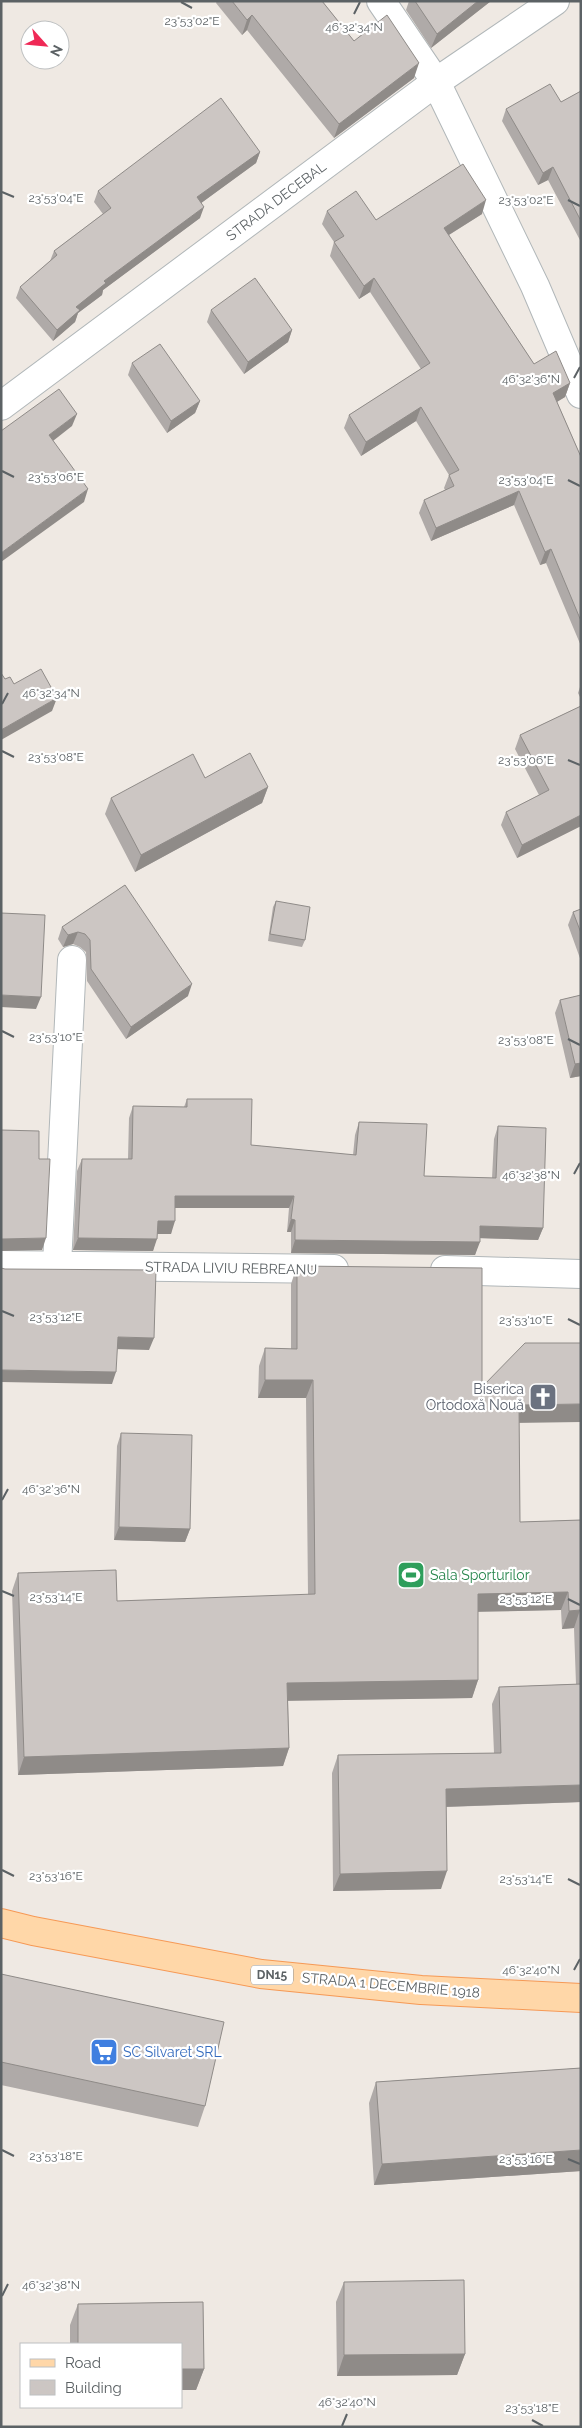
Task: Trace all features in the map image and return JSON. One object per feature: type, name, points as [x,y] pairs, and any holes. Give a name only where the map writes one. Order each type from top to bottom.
[{"type":"main road","name":"STRADA 1 DECEMBRIE 1918","points":[[1,1923],[33,1931],[261,1974],[421,1990],[581,1998]]},
{"type":"main road","name":"STRADA 1 DECEMBRIE 1918","points":[[547,1995],[581,1986]]},
{"type":"street","points":[[381,1],[436,82],[536,286],[581,394]]},
{"type":"street","name":"STRADA DECEBAL","points":[[1,406],[436,82],[555,1]]},
{"type":"street","points":[[57,1265],[72,960]]},
{"type":"street","name":"STRADA LIVIU REBREANU","points":[[1,1264],[357,1269]]},
{"type":"street","points":[[417,1270],[581,1274]]},
{"type":"building","points":[[232,1],[322,1],[354,41],[387,15],[419,63],[339,124],[252,15],[247,20]]},
{"type":"building","points":[[415,1],[478,1],[437,34]]},
{"type":"building","points":[[550,84],[561,102],[581,91],[581,221],[553,167],[543,173],[506,109]]},
{"type":"building","points":[[221,98],[260,152],[197,197],[204,207],[104,281],[106,283],[76,307],[80,310],[57,330],[20,287],[57,255],[54,251],[111,208],[98,191]]},
{"type":"building","points":[[463,164],[486,200],[444,228],[534,364],[556,351],[570,383],[553,393],[581,457],[581,621],[551,549],[545,552],[519,491],[436,528],[424,500],[454,486],[449,475],[459,470],[421,407],[366,442],[349,415],[430,363],[374,278],[364,286],[334,242],[344,236],[327,211],[356,191],[376,220]]},
{"type":"building","points":[[255,278],[292,330],[248,362],[211,310]]},
{"type":"building","points":[[160,344],[200,401],[171,421],[132,363]]},
{"type":"building","points":[[59,389],[77,414],[49,435],[88,489],[1,553],[1,431]]},
{"type":"building","points":[[41,669],[57,698],[1,730],[1,673],[5,679],[10,677],[14,684]]},
{"type":"building","points":[[581,706],[581,815],[522,845],[506,812],[549,790],[520,735]]},
{"type":"building","points":[[250,753],[268,787],[141,855],[111,798],[193,754],[205,778]]},
{"type":"building","points":[[125,885],[192,984],[131,1027],[91,969],[90,940],[85,934],[78,932],[68,935],[62,927]]},
{"type":"building","points":[[276,901],[310,907],[305,940],[270,934]]},
{"type":"building","points":[[581,909],[581,933],[573,912]]},
{"type":"building","points":[[1,913],[45,915],[41,997],[1,995]]},
{"type":"building","points":[[581,995],[581,1063],[575,1064],[560,1000]]},
{"type":"building","points":[[187,1099],[252,1099],[251,1145],[356,1155],[359,1122],[427,1124],[424,1176],[496,1178],[498,1126],[546,1128],[543,1228],[480,1226],[480,1242],[295,1240],[295,1220],[291,1219],[294,1196],[175,1196],[175,1221],[158,1221],[157,1239],[78,1238],[82,1159],[132,1159],[133,1106],[187,1107]]},
{"type":"building","points":[[1,1130],[39,1131],[39,1159],[50,1159],[46,1238],[1,1239]]},
{"type":"building","points":[[297,1266],[482,1268],[482,1387],[525,1343],[581,1343],[581,1404],[519,1405],[520,1522],[581,1520],[581,1618],[580,1610],[569,1611],[568,1592],[478,1594],[478,1680],[287,1683],[289,1748],[24,1757],[18,1573],[116,1570],[117,1601],[315,1594],[313,1380],[265,1380],[265,1348],[297,1349]]},
{"type":"building","points":[[1,1268],[156,1270],[154,1338],[118,1337],[116,1372],[1,1370]]},
{"type":"building","points":[[121,1433],[192,1435],[190,1529],[119,1527]]},
{"type":"building","points":[[581,1684],[581,1785],[446,1789],[447,1871],[340,1874],[338,1755],[501,1753],[499,1687]]},
{"type":"building","points":[[1,1974],[224,2022],[205,2106],[1,2062]]},
{"type":"building","points":[[581,2068],[581,2150],[382,2164],[376,2082]]},
{"type":"building","points":[[464,2280],[465,2354],[344,2355],[344,2282]]},
{"type":"building","points":[[203,2302],[204,2369],[182,2369],[182,2343],[78,2343],[78,2304]]},
{"type":"place","name":"Biserica Ortodoxă Nouă","points":[[543,1397]]},
{"type":"place","name":"Sala Sporturilor","points":[[411,1575]]},
{"type":"place","name":"SC Silvaret SRL","points":[[104,2052]]}]
